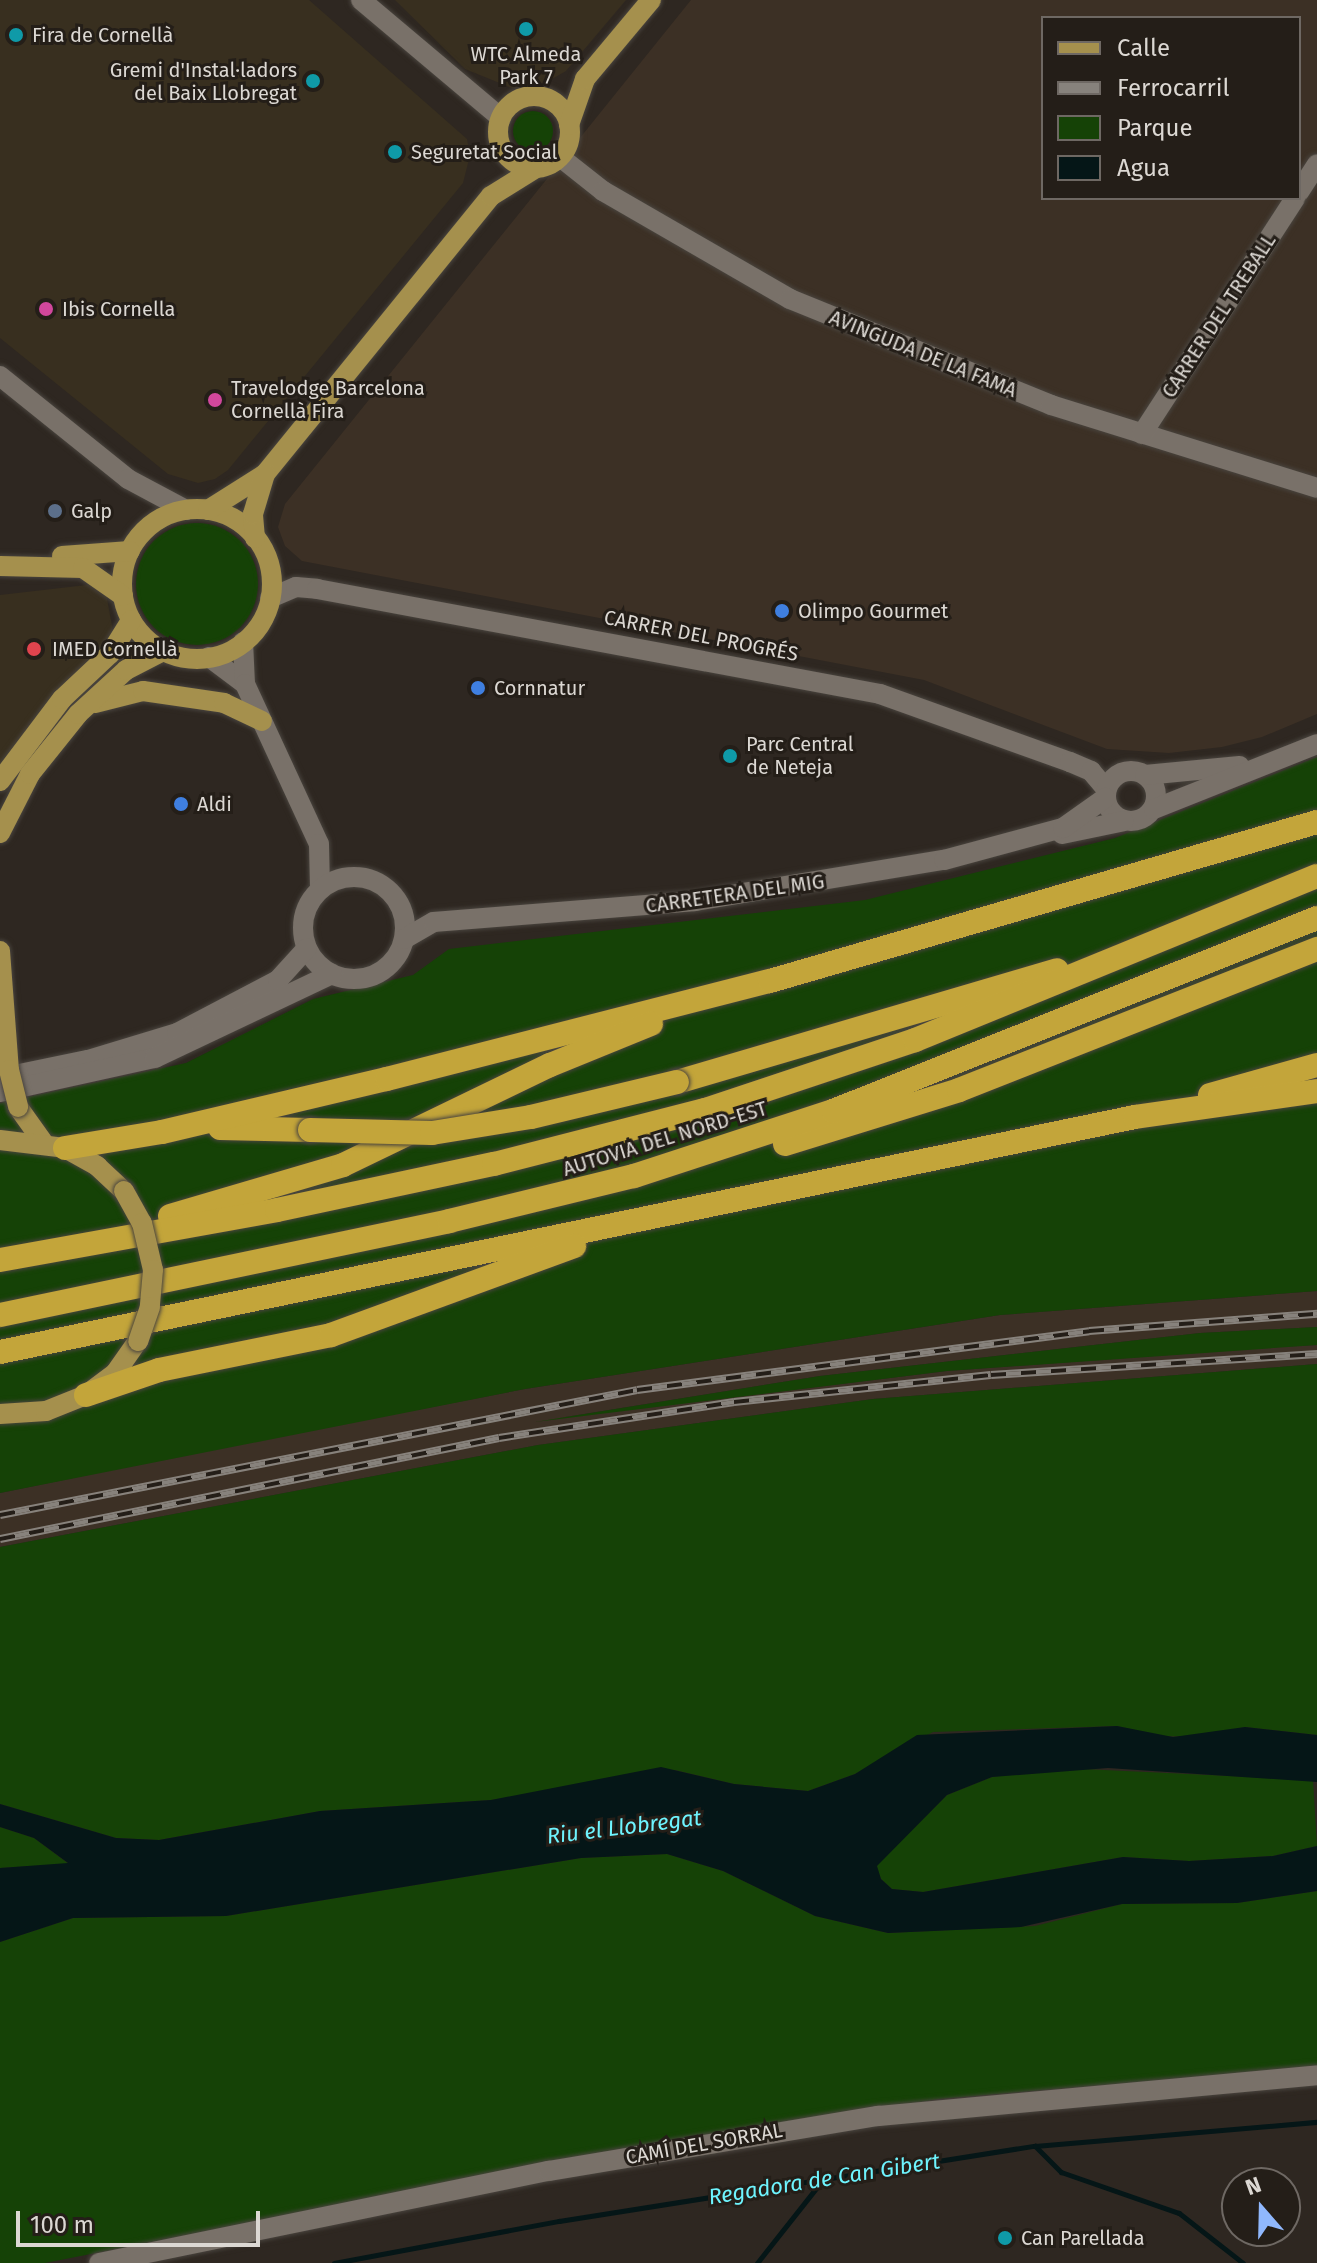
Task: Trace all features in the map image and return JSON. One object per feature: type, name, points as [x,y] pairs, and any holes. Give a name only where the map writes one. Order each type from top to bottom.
[{"type":"highway","points":[[162,1132],[491,1052],[570,1043],[770,981],[1317,822]]},
{"type":"highway","name":"AUTOVIA DEL NORD-EST","points":[[0,1260],[277,1210],[633,1130],[836,1070],[1317,876]]},
{"type":"highway","name":"AUTOVIA DEL NORD-EST","points":[[0,1315],[572,1193],[847,1106],[1317,918]]},
{"type":"highway","points":[[572,1193],[752,1154],[884,1114],[1066,1050],[1317,949]]},
{"type":"highway","points":[[54,1145],[162,1132],[310,1130],[432,1133],[531,1117],[677,1082],[978,989],[1122,954]]},
{"type":"highway","points":[[28,1254],[343,1165],[519,1080],[570,1043]]},
{"type":"highway","points":[[1135,1117],[1317,1065]]},
{"type":"highway","points":[[0,1352],[1135,1117],[1317,1091]]},
{"type":"highway","points":[[86,1395],[159,1370],[331,1335],[582,1243],[777,1191]]},
{"type":"main road","points":[[208,510],[265,474],[491,196],[560,157],[585,79],[651,0]]},
{"type":"main road","points":[[491,196],[501,118],[515,101],[544,98],[585,79]]},
{"type":"main road","points":[[544,98],[560,108],[569,125]]},
{"type":"main road","points":[[500,143],[511,160],[536,168]]},
{"type":"main road","points":[[255,538],[253,514],[265,474]]},
{"type":"main road","points":[[0,833],[30,774],[84,708],[126,670],[163,651],[209,657],[243,642],[263,619],[270,598],[268,562],[255,538],[238,521],[208,510],[186,510],[153,523],[130,551],[123,596],[131,620],[163,651]]},
{"type":"main road","points":[[0,566],[130,551]]},
{"type":"main road","points":[[23,564],[83,568],[123,596]]},
{"type":"main road","points":[[0,781],[62,699],[110,654],[131,620]]},
{"type":"main road","points":[[84,708],[117,694],[143,691],[224,703],[262,721]]},
{"type":"main road","points":[[0,951],[9,1070],[18,1107],[54,1145],[97,1166],[124,1191],[142,1223],[153,1270],[150,1307],[138,1341],[116,1372],[86,1395],[46,1411],[0,1414]]},
{"type":"main road","points":[[0,1140],[54,1145]]},
{"type":"street","points":[[361,0],[501,118]]},
{"type":"street","name":"AVINGUDA DE LA FAMA","points":[[560,157],[603,191],[772,291],[989,381],[1142,434],[1317,488]]},
{"type":"street","points":[[1301,189],[1317,164]]},
{"type":"street","name":"CARRER DEL TREBALL","points":[[1142,434],[1294,200]]},
{"type":"street","points":[[0,376],[128,479],[186,510]]},
{"type":"street","name":"CARRER DEL PROGRÉS","points":[[270,598],[296,587],[317,589],[880,694],[1091,771],[1106,793]]},
{"type":"street","points":[[243,642],[245,684],[319,844],[320,889],[305,912],[307,948],[332,974],[357,979],[374,975],[394,959],[404,939],[401,908],[384,886],[357,877],[319,844]]},
{"type":"street","points":[[209,657],[245,684]]},
{"type":"street","points":[[1253,766],[1145,775],[1122,772],[1106,793],[1113,815],[1124,821],[1141,820],[1154,809],[1253,766],[1317,744]]},
{"type":"street","points":[[1145,775],[1156,790],[1154,809]]},
{"type":"street","name":"CARRETERA DEL MIG","points":[[1031,839],[1077,820],[1106,793]]},
{"type":"street","name":"CARRETERA DEL MIG","points":[[404,939],[434,922],[616,910],[774,891],[1124,821]]},
{"type":"street","points":[[320,889],[357,877]]},
{"type":"street","name":"CARRETERA DEL MIG","points":[[401,908],[434,922]]},
{"type":"street","points":[[0,1078],[88,1060],[177,1033],[278,980],[307,948]]},
{"type":"street","points":[[0,1092],[155,1058],[332,974]]},
{"type":"street","name":"CAMÍ DEL SORRAL","points":[[99,2263],[534,2174],[863,2118],[1317,2075]]},
{"type":"shaded area","points":[[0,0],[309,0],[467,139],[470,155],[463,183],[228,470],[215,479],[198,483],[168,474],[0,338]]},
{"type":"shaded area","points":[[395,0],[626,0],[566,71],[545,83],[512,88],[465,69]]},
{"type":"shaded area","points":[[691,0],[1317,0],[1317,714],[1262,737],[1222,747],[1169,753],[1107,749],[924,680],[302,561],[285,546],[278,527],[285,504]]},
{"type":"shaded area","points":[[104,583],[114,636],[0,773],[0,595]]},
{"type":"shaded area","points":[[1317,1291],[1317,1327],[1200,1333],[820,1376],[559,1418],[947,1371],[1278,1347],[1317,1345],[1317,1364],[873,1399],[538,1445],[0,1547],[0,1493],[223,1447],[525,1389],[1000,1315]]},
{"type":"green space","points":[[533,111],[547,117],[553,131],[547,145],[533,151],[519,145],[513,131],[519,117]]},
{"type":"green space","points":[[197,523],[220,528],[240,541],[253,561],[258,584],[253,607],[240,627],[220,640],[197,645],[174,640],[154,627],[141,607],[136,584],[141,561],[154,541],[174,528]]},
{"type":"green space","points":[[1317,757],[1317,1291],[1000,1315],[525,1389],[0,1493],[0,1103],[186,1063],[313,999],[413,975],[449,949],[865,900],[1115,838]]},
{"type":"green space","points":[[1317,1327],[1317,1345],[947,1371],[535,1422],[820,1376],[1200,1333]]},
{"type":"green space","points":[[1317,1364],[1317,1735],[1245,1727],[1202,1737],[1161,1736],[1117,1726],[933,1732],[855,1774],[808,1791],[734,1784],[675,1770],[491,1800],[320,1811],[159,1840],[116,1838],[0,1804],[0,1547],[538,1445],[873,1399]]},
{"type":"green space","points":[[1062,1768],[1313,1780],[1317,1846],[1273,1856],[1189,1861],[1123,1857],[923,1892],[892,1889],[881,1879],[876,1866],[947,1795],[992,1777]]},
{"type":"green space","points":[[0,1827],[34,1838],[69,1864],[0,1868]]},
{"type":"green space","points":[[667,1854],[723,1871],[815,1916],[888,1933],[1035,1926],[1122,1904],[1237,1903],[1317,1891],[1317,2067],[939,2099],[629,2148],[45,2263],[0,2263],[0,1942],[73,1918],[226,1916],[581,1858]]},
{"type":"water","name":"Riu el Llobregat","points":[[1117,1726],[1173,1737],[1245,1727],[1317,1735],[1317,1782],[1108,1768],[992,1777],[947,1795],[877,1866],[881,1879],[892,1889],[923,1892],[1123,1857],[1189,1861],[1273,1856],[1317,1846],[1317,1891],[1237,1903],[1122,1904],[1021,1927],[888,1933],[815,1916],[723,1871],[667,1854],[581,1858],[226,1916],[73,1918],[0,1942],[0,1868],[68,1863],[34,1838],[0,1827],[0,1804],[116,1838],[159,1840],[320,1811],[491,1800],[661,1767],[734,1784],[808,1791],[855,1774],[917,1735]]},
{"type":"waterway","name":"Regadora de Can Gibert","points":[[334,2263],[559,2221],[1035,2146],[1317,2122]]},
{"type":"waterway","points":[[1035,2146],[1061,2172],[1179,2213],[1243,2263]]},
{"type":"waterway","points":[[757,2263],[821,2182]]},
{"type":"railway","points":[[0,1515],[637,1390],[1089,1331],[1317,1314]]},
{"type":"railway","points":[[0,1539],[499,1438],[734,1402],[991,1375],[1317,1354]]},
{"type":"place","name":"WTC Almeda Park 7","points":[[526,29]]},
{"type":"place","name":"Fira de Cornellà","points":[[16,35]]},
{"type":"place","name":"Gremi d'Instal·ladors del Baix Llobregat","points":[[313,81]]},
{"type":"place","name":"Seguretat Social","points":[[395,152]]},
{"type":"place","name":"Ibis Cornella","points":[[46,309]]},
{"type":"place","name":"Travelodge Barcelona Cornellà Fira","points":[[215,400]]},
{"type":"place","name":"Galp","points":[[55,511]]},
{"type":"place","name":"Olimpo Gourmet","points":[[782,611]]},
{"type":"place","name":"IMED Cornellà","points":[[34,649]]},
{"type":"place","name":"Cornnatur","points":[[478,688]]},
{"type":"place","name":"Parc Central de Neteja","points":[[730,756]]},
{"type":"place","name":"Aldi","points":[[181,804]]},
{"type":"place","name":"Can Parellada","points":[[1005,2238]]}]
